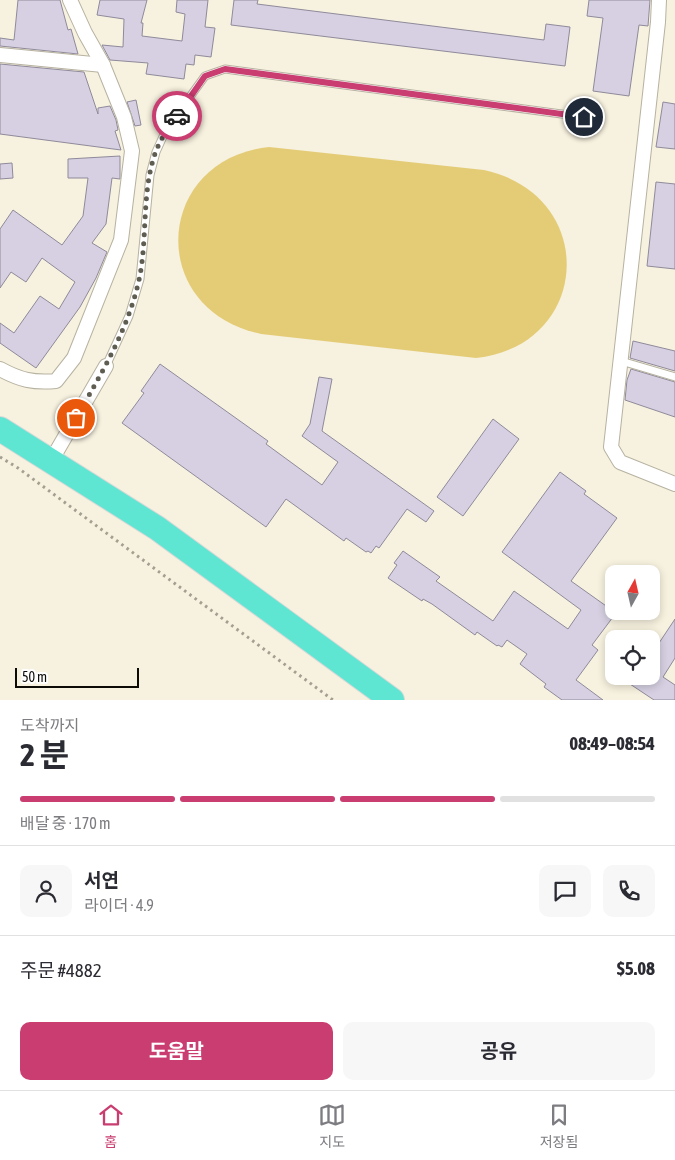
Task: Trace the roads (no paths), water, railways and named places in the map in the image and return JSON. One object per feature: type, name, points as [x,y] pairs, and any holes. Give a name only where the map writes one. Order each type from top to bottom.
[{"type":"highway","points":[[0,430],[157,528],[392,700]]},
{"type":"street","points":[[0,369],[17,378],[38,383],[56,380],[74,358],[121,240],[132,151],[124,117],[103,66],[70,0]]},
{"type":"street","points":[[659,0],[611,447],[620,462],[675,484]]},
{"type":"street","points":[[0,55],[103,66]]},
{"type":"street","points":[[51,461],[106,366]]},
{"type":"lane","points":[[106,366],[129,316],[140,279],[150,175],[156,152],[166,130],[205,76],[225,69],[584,117]]},
{"type":"lane","points":[[621,361],[675,377]]}]
